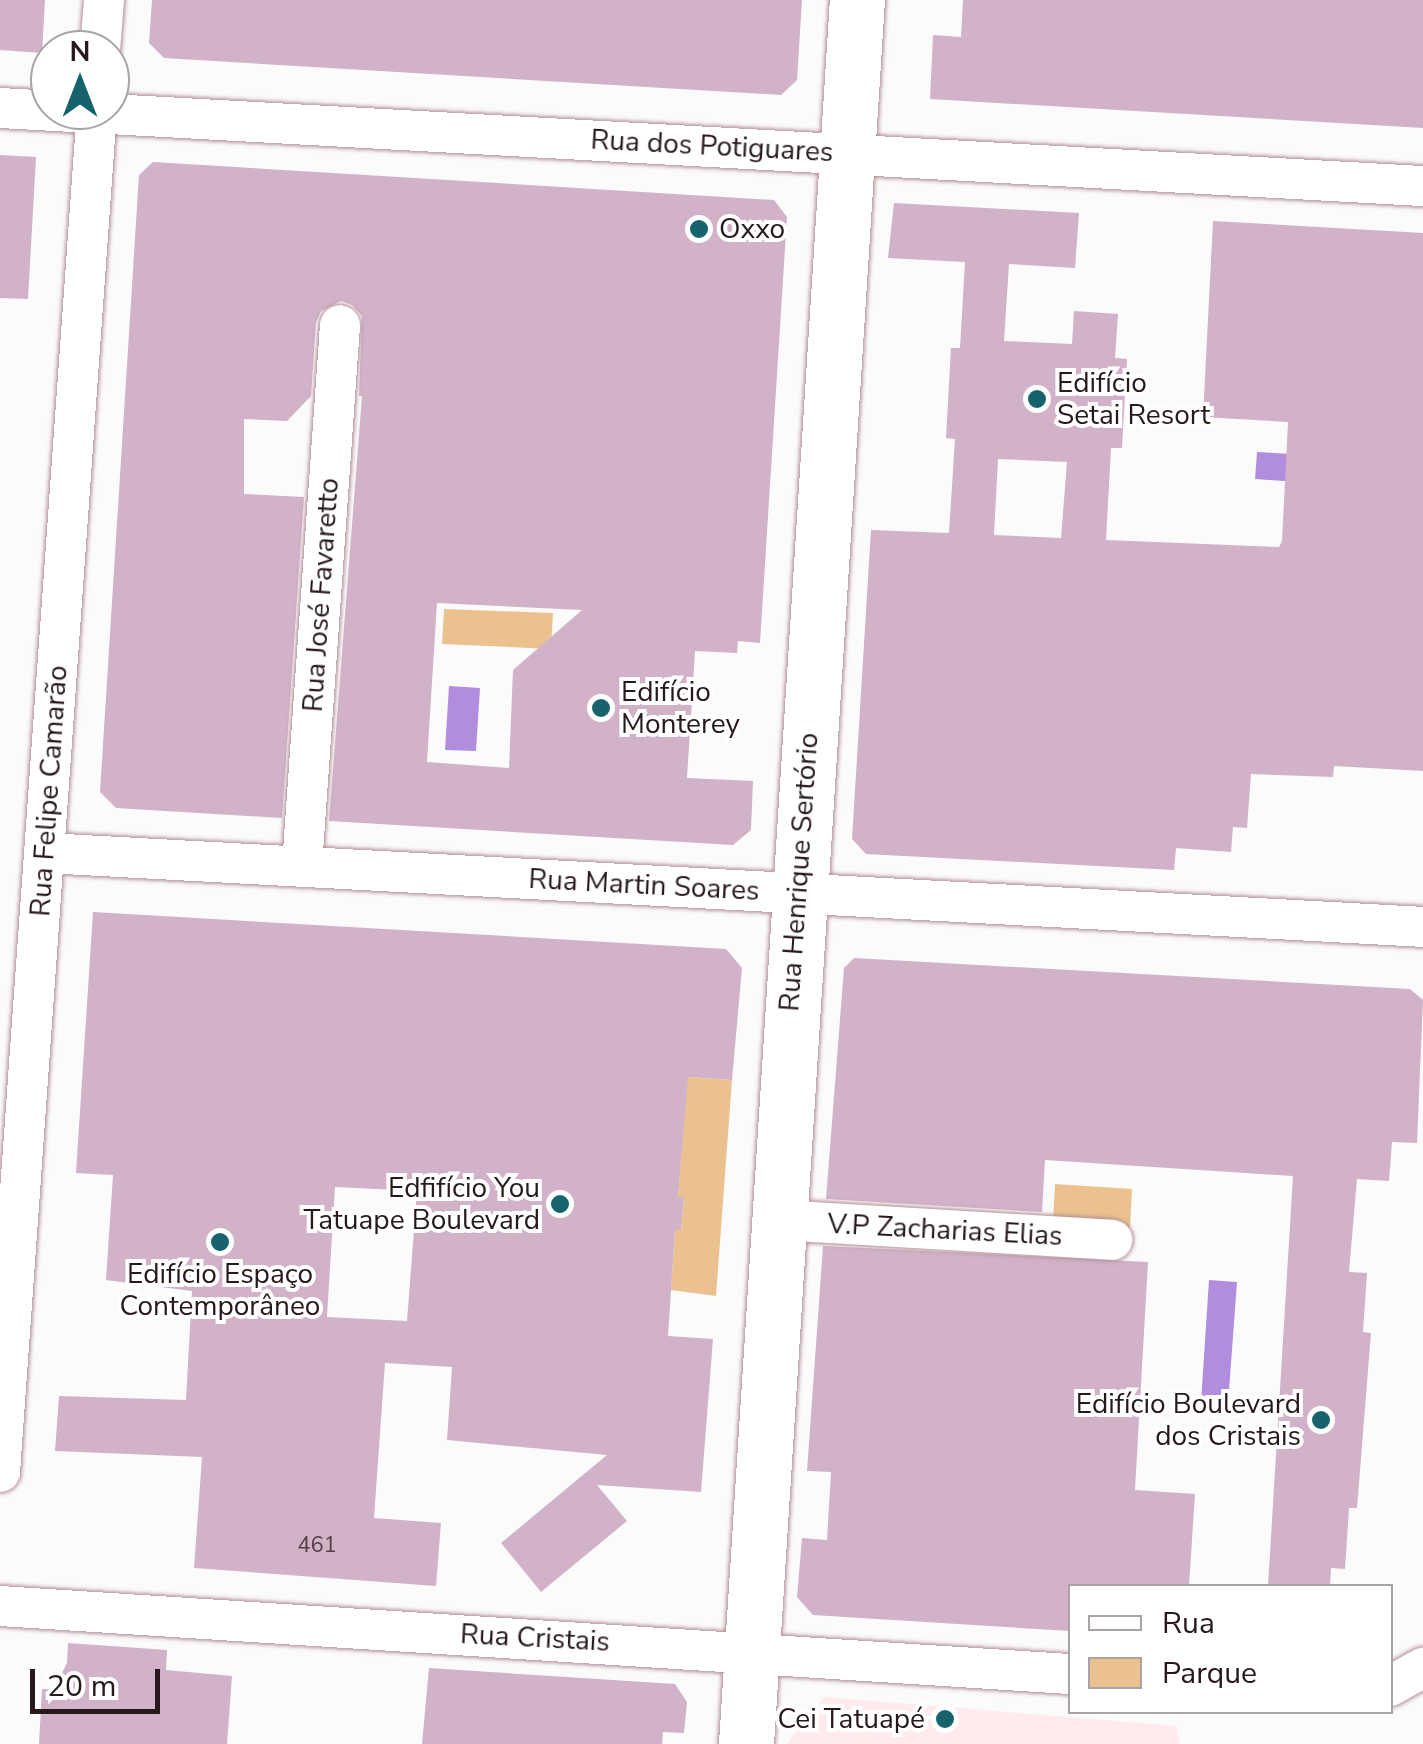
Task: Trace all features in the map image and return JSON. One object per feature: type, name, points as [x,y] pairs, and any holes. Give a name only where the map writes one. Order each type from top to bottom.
[{"type":"street","points":[[102,30],[104,0]]},
{"type":"street","name":"Rua Henrique Sertório","points":[[746,1744],[857,0]]},
{"type":"street","name":"Rua dos Potiguares","points":[[0,108],[30,109]]},
{"type":"street","name":"Rua dos Potiguares","points":[[130,114],[1423,186]]},
{"type":"street","name":"Rua Felipe Camarão","points":[[0,1472],[95,130]]},
{"type":"street","name":"Rua José Favaretto","points":[[302,866],[340,324]]},
{"type":"street","name":"Rua Martin Soares","points":[[44,853],[1423,926]]},
{"type":"street","name":"V.P Zacharias Elias","points":[[778,1220],[1112,1240]]},
{"type":"street","name":"Rua Cristais","points":[[0,1606],[1068,1674]]},
{"type":"street","points":[[1393,1684],[1423,1668]]},
{"type":"shaded area","points":[[1257,452],[1326,456],[1325,484],[1255,479]]},
{"type":"shaded area","points":[[449,686],[480,688],[476,751],[445,750]]},
{"type":"shaded area","points":[[1209,1280],[1237,1282],[1228,1404],[1201,1402]]},
{"type":"shaded area","name":"Cei Tatuapé","points":[[824,1697],[1176,1726],[1180,1744],[787,1744]]},
{"type":"green space","points":[[444,609],[553,613],[551,649],[442,644]]},
{"type":"green space","points":[[687,1077],[732,1080],[716,1296],[671,1290],[675,1230],[681,1230],[684,1198],[678,1197]]},
{"type":"green space","points":[[1055,1184],[1132,1189],[1130,1227],[1053,1223]]},
{"type":"building","points":[[0,0],[45,0],[43,30],[30,30],[30,52],[0,50]]},
{"type":"building","points":[[152,0],[802,0],[797,80],[781,95],[164,58],[149,43]]},
{"type":"building","points":[[963,0],[1423,0],[1423,128],[930,99],[933,35],[961,37]]},
{"type":"building","points":[[0,155],[36,157],[28,299],[0,298]]},
{"type":"building","points":[[153,162],[774,200],[787,217],[760,643],[738,641],[737,653],[695,651],[687,778],[753,781],[751,830],[733,845],[329,821],[362,396],[362,316],[352,305],[341,301],[321,311],[316,322],[311,396],[287,421],[244,419],[244,494],[304,497],[282,818],[116,808],[100,792],[139,175]],"holes":[[[437,603],[582,610],[513,670],[509,768],[427,762]]]},
{"type":"building","points":[[894,203],[1079,213],[1075,268],[1009,264],[1004,341],[1072,344],[1074,311],[1118,314],[1115,358],[1127,359],[1122,448],[1111,448],[1106,540],[1279,547],[1288,422],[1203,417],[1213,221],[1423,233],[1423,771],[1334,766],[1333,777],[1251,774],[1247,828],[1233,827],[1231,852],[1176,848],[1174,870],[866,854],[852,839],[871,530],[949,533],[955,439],[946,438],[951,348],[960,348],[965,262],[888,258]],"holes":[[[998,459],[1067,462],[1061,538],[994,535]]]},
{"type":"building","points":[[93,912],[726,949],[742,968],[732,1080],[688,1077],[678,1197],[684,1197],[681,1230],[675,1230],[668,1336],[713,1339],[701,1492],[597,1485],[627,1521],[541,1592],[501,1543],[607,1455],[447,1440],[452,1367],[385,1363],[374,1518],[441,1523],[436,1586],[194,1568],[202,1457],[55,1451],[59,1396],[186,1400],[192,1291],[106,1280],[113,1175],[76,1173]],"holes":[[[335,1187],[417,1191],[407,1321],[327,1317]]]},
{"type":"building","points":[[854,958],[1410,989],[1423,1000],[1417,1143],[1392,1142],[1389,1181],[1357,1179],[1349,1272],[1367,1273],[1363,1332],[1371,1333],[1357,1508],[1349,1508],[1345,1569],[1331,1568],[1330,1584],[1268,1584],[1293,1176],[1045,1160],[1042,1212],[826,1199],[844,968]]},
{"type":"building","points":[[823,1246],[1148,1262],[1135,1490],[1195,1494],[1189,1584],[1068,1584],[1068,1631],[813,1615],[797,1597],[802,1538],[827,1540],[831,1472],[807,1471]]},
{"type":"building","points":[[68,1643],[167,1650],[166,1670],[232,1676],[227,1744],[39,1744],[42,1689],[54,1689],[67,1663]]},
{"type":"building","points":[[429,1668],[675,1684],[687,1702],[684,1733],[663,1732],[662,1744],[422,1744]]},
{"type":"place","name":"Oxxo","points":[[699,229]]},
{"type":"place","name":"Edifício Setai Resort","points":[[1037,399]]},
{"type":"place","name":"Edifício Monterey","points":[[601,708]]},
{"type":"place","name":"Edfifício You Tatuape Boulevard","points":[[560,1204]]},
{"type":"place","name":"Edifício Espaço Contemporâneo","points":[[220,1242]]},
{"type":"place","name":"Edifício Boulevard dos Cristais","points":[[1321,1420]]},
{"type":"place","name":"Cei Tatuapé","points":[[945,1719]]}]
